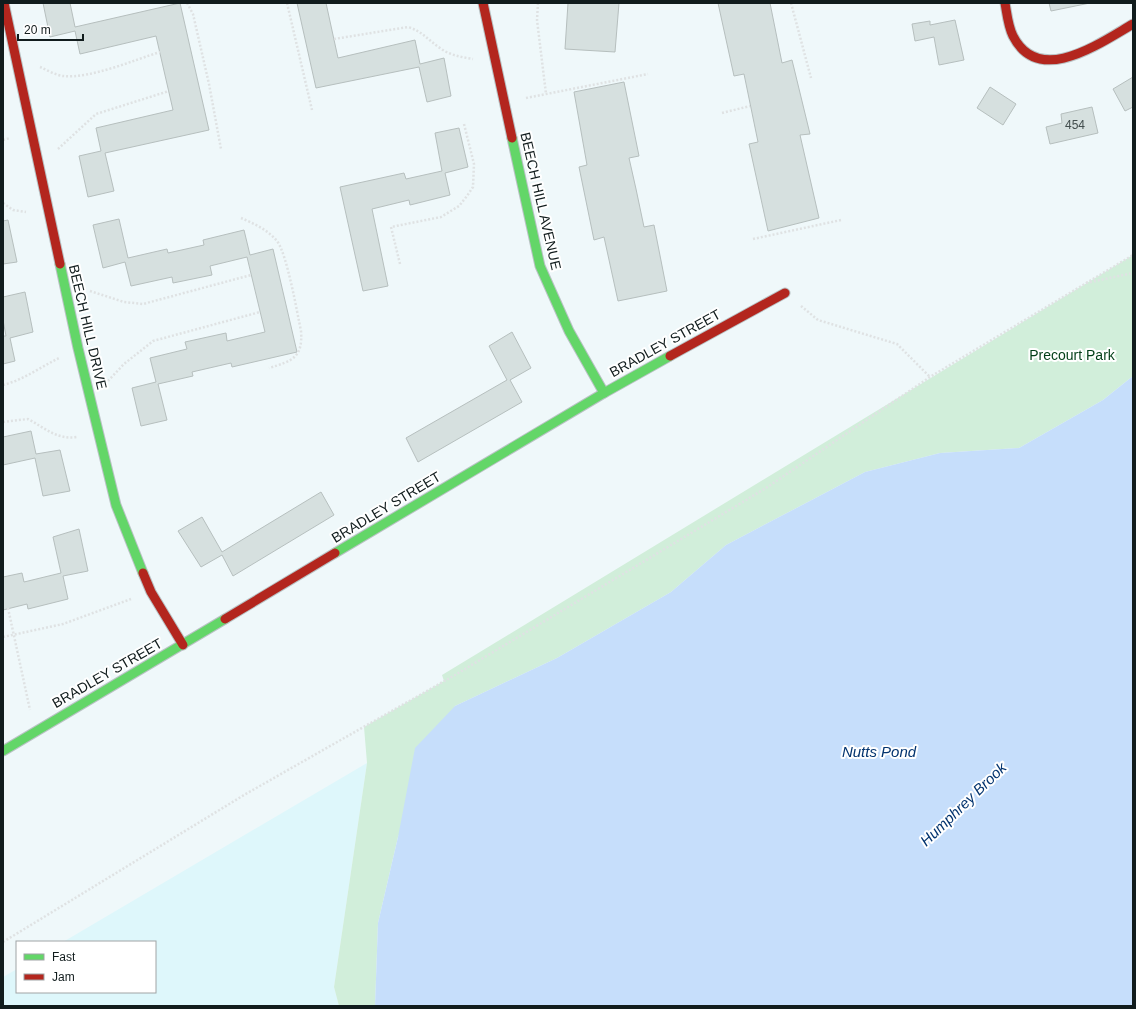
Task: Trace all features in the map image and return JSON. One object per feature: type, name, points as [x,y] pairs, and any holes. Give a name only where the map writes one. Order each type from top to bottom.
[{"type":"street","name":"BEECH HILL DRIVE","points":[[4,3],[76,340],[116,505],[132,550],[151,592],[183,645]]},
{"type":"street","name":"BEECH HILL AVENUE","points":[[483,3],[540,266],[551,296],[575,344],[604,393]]},
{"type":"street","points":[[1005,3],[1009,25],[1014,37],[1022,48],[1042,60],[1067,58],[1080,54],[1133,24]]},
{"type":"street","name":"BRADLEY STREET","points":[[3,751],[604,393],[785,293]]},
{"type":"path","points":[[187,3],[193,14],[206,70],[221,149]]},
{"type":"path","points":[[287,3],[312,110]]},
{"type":"path","points":[[538,3],[537,20],[546,94]]},
{"type":"path","points":[[791,3],[811,78]]},
{"type":"path","points":[[334,39],[408,27],[419,30],[440,48],[450,53],[473,59]]},
{"type":"path","points":[[39,66],[62,76],[72,76],[104,70],[160,52]]},
{"type":"path","points":[[524,98],[648,74]]},
{"type":"path","points":[[58,149],[96,114],[169,91]]},
{"type":"path","points":[[722,113],[750,106]]},
{"type":"path","points":[[400,264],[391,227],[441,217],[459,206],[473,187],[474,164],[464,124]]},
{"type":"path","points":[[3,203],[13,210],[31,212]]},
{"type":"path","points":[[240,218],[252,222],[278,241],[284,258],[301,331],[302,341],[300,351],[294,358],[269,368]]},
{"type":"path","points":[[753,239],[841,220]]},
{"type":"path","points":[[3,942],[244,794],[455,675],[759,492],[930,377],[1084,283],[1133,255]]},
{"type":"path","points":[[1084,283],[1133,273]]},
{"type":"path","points":[[90,291],[124,302],[143,304],[251,275]]},
{"type":"path","points":[[785,293],[818,320],[897,344],[930,377]]},
{"type":"path","points":[[108,381],[124,364],[153,341],[260,312]]},
{"type":"path","points":[[3,385],[20,379],[33,370],[61,357]]},
{"type":"path","points":[[3,422],[28,418],[56,435],[69,438],[79,437]]},
{"type":"path","points":[[3,637],[63,624],[134,598]]},
{"type":"path","points":[[8,608],[30,713]]},
{"type":"shaded area","points":[[367,763],[334,987],[339,1006],[3,1006],[3,977],[16,970],[16,993],[156,993],[156,941],[65,941]]},
{"type":"green space","name":"Precourt Park","points":[[1133,255],[1133,376],[1103,400],[1019,448],[940,453],[865,472],[726,545],[671,592],[557,658],[455,706],[398,837],[378,923],[375,1006],[339,1006],[334,987],[367,763],[364,727],[444,681],[442,675]]},
{"type":"water","name":"Nutts Pond","points":[[1133,376],[1133,1006],[375,1006],[378,923],[398,837],[415,748],[455,706],[557,658],[671,592],[726,545],[865,472],[940,453],[1019,448],[1103,400]]},
{"type":"building","points":[[43,3],[70,3],[75,27],[180,3],[209,130],[105,153],[114,191],[88,197],[79,156],[101,151],[96,128],[173,110],[156,36],[80,54],[75,31],[50,37]]},
{"type":"building","points":[[297,3],[326,3],[338,58],[415,40],[420,64],[444,58],[451,96],[427,102],[419,67],[316,88]]},
{"type":"building","points":[[568,3],[619,3],[615,52],[565,49]]},
{"type":"building","points":[[718,3],[770,3],[782,63],[792,60],[810,134],[800,135],[819,218],[768,231],[749,144],[758,142],[744,74],[734,76]]},
{"type":"building","points":[[1049,3],[1090,3],[1051,11]]},
{"type":"building","points":[[955,20],[964,60],[939,65],[934,37],[915,41],[912,24],[930,21],[930,25]]},
{"type":"building","points":[[1133,77],[1133,107],[1125,111],[1113,89]]},
{"type":"building","points":[[624,82],[639,156],[629,158],[644,227],[654,225],[667,291],[618,301],[604,237],[594,240],[579,167],[587,165],[574,92]]},
{"type":"building","points":[[990,87],[1016,104],[1003,125],[977,108]]},
{"type":"building","points":[[1092,107],[1098,133],[1050,144],[1046,127],[1062,123],[1061,114]]},
{"type":"building","points":[[459,128],[468,167],[445,173],[450,195],[410,205],[409,200],[372,209],[388,286],[363,291],[340,187],[404,173],[406,179],[442,171],[435,133]]},
{"type":"building","points":[[119,219],[128,258],[167,249],[168,253],[204,245],[203,240],[244,230],[250,255],[273,249],[297,352],[232,367],[231,363],[192,372],[193,376],[158,384],[167,420],[141,426],[132,388],[156,382],[150,358],[187,349],[185,342],[226,333],[227,341],[265,332],[247,257],[210,266],[212,275],[173,283],[172,277],[131,286],[125,262],[103,268],[93,225]]},
{"type":"building","points":[[8,220],[17,262],[3,264],[3,221]]},
{"type":"building","points":[[25,292],[33,332],[10,338],[15,361],[3,364],[3,336],[6,336],[3,320],[3,297]]},
{"type":"building","points":[[512,332],[531,368],[510,380],[522,402],[418,462],[406,438],[507,380],[489,346]]},
{"type":"building","points":[[31,431],[36,454],[60,450],[70,491],[43,496],[35,458],[3,465],[3,437]]},
{"type":"building","points":[[321,492],[334,515],[233,576],[222,555],[201,567],[178,531],[202,517],[222,552]]},
{"type":"building","points":[[79,529],[88,571],[63,576],[68,599],[28,609],[27,604],[3,610],[3,577],[22,573],[24,582],[61,573],[53,537]]},
{"type":"traffic: fast","points":[[512,138],[540,266],[569,331],[604,393]]},
{"type":"traffic: fast","points":[[60,264],[78,348],[116,505],[143,573]]},
{"type":"traffic: fast","points":[[335,553],[604,393],[670,356]]},
{"type":"traffic: fast","points":[[3,751],[225,619]]},
{"type":"traffic: jam","points":[[4,3],[60,264]]},
{"type":"traffic: jam","points":[[483,3],[512,138]]},
{"type":"traffic: jam","points":[[1005,3],[1013,36],[1024,51],[1038,58],[1054,60],[1087,50],[1133,24]]},
{"type":"traffic: jam","points":[[670,356],[785,293]]},
{"type":"traffic: jam","points":[[225,619],[335,553]]},
{"type":"traffic: jam","points":[[143,573],[151,592],[183,645]]},
{"type":"water label","name":"Humphrey Brook","points":[[963,804]]}]
